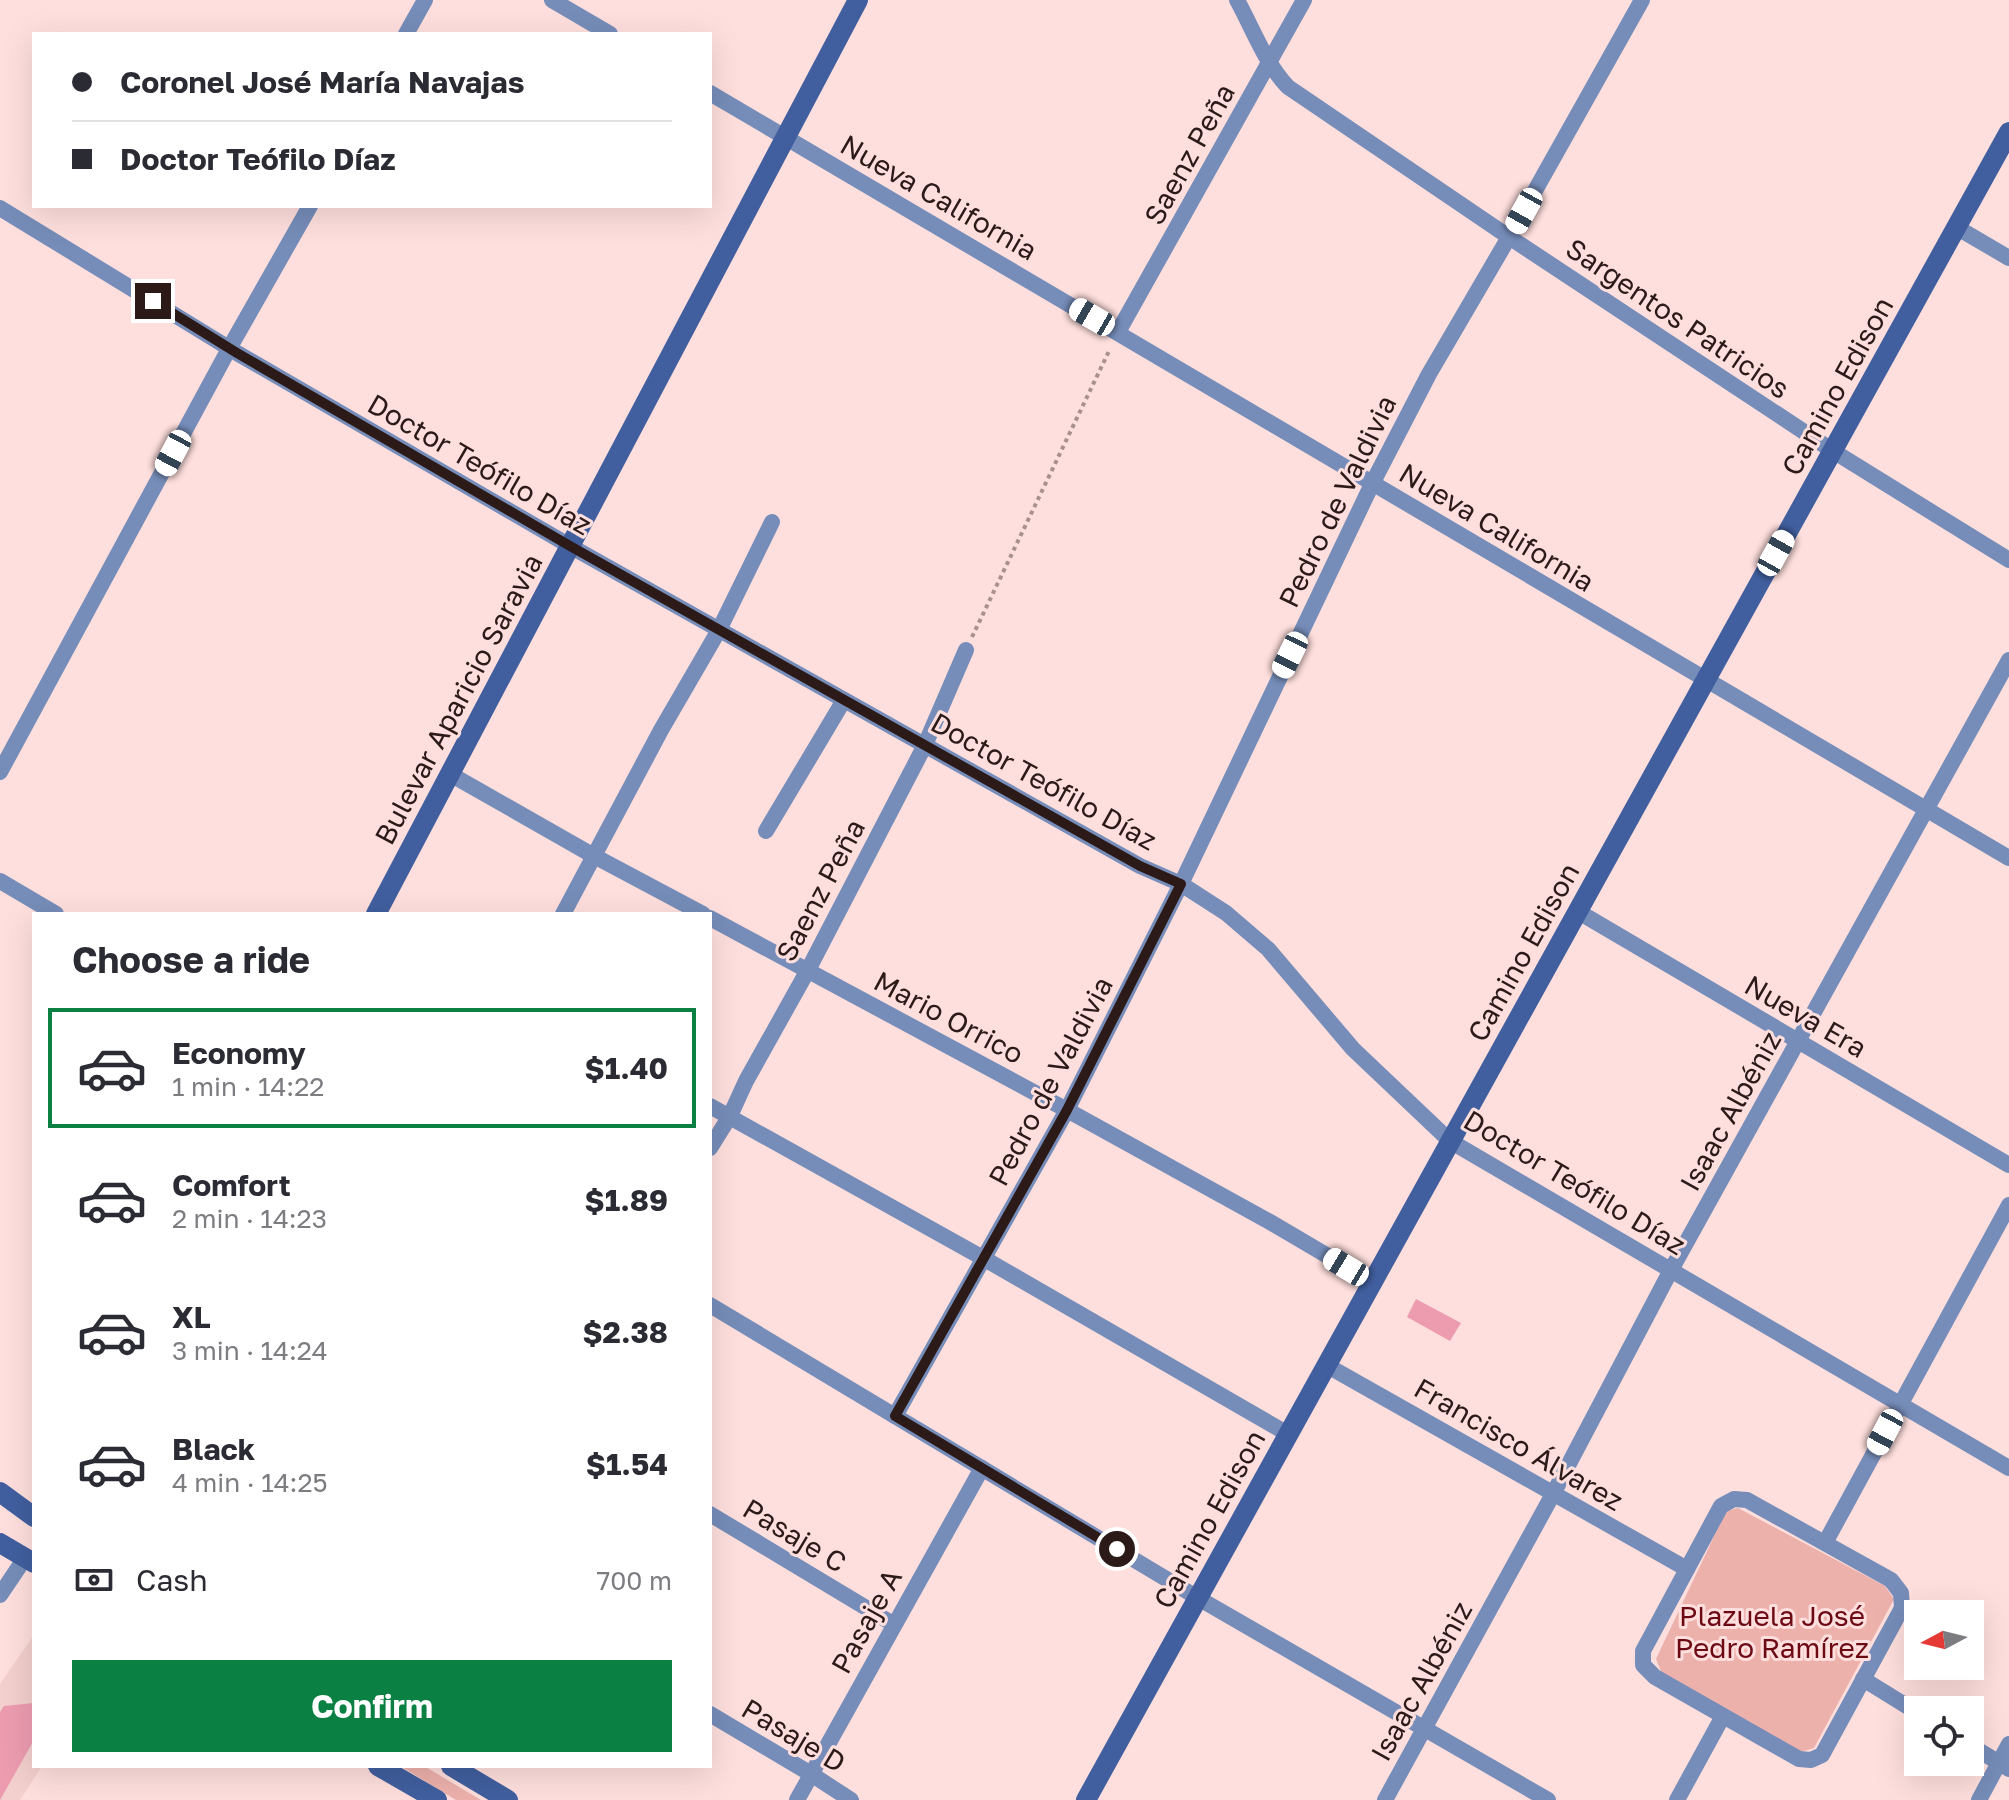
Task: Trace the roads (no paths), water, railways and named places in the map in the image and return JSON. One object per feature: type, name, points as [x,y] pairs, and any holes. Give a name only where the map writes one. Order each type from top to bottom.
[{"type":"street","points":[[407,32],[425,0]]},
{"type":"street","points":[[552,0],[607,32]]},
{"type":"street","name":"Bulevar Aparicio Saravia","points":[[377,912],[858,0]]},
{"type":"street","name":"Sargentos Patricios","points":[[1237,0],[1270,62],[1288,87],[1833,451],[2009,560]]},
{"type":"street","name":"Saenz Peña","points":[[1118,332],[1304,0]]},
{"type":"street","name":"Pedro de Valdivia","points":[[895,1416],[1067,1110],[1181,884],[1372,484],[1429,374],[1642,0]]},
{"type":"street","name":"Nueva California","points":[[712,94],[2009,858]]},
{"type":"street","name":"Camino Edison","points":[[1086,1800],[2009,132]]},
{"type":"street","name":"Doctor Teófilo Díaz","points":[[0,208],[250,361],[570,546],[1140,866],[1181,884],[1226,913],[1268,949],[1353,1049],[1450,1141],[2009,1468]]},
{"type":"street","points":[[0,772],[230,347],[309,208]]},
{"type":"street","points":[[1956,227],[2009,258]]},
{"type":"street","points":[[564,912],[661,730],[719,630],[772,522]]},
{"type":"street","name":"Saenz Peña","points":[[712,1145],[808,970],[925,745],[966,650]]},
{"type":"street","name":"Isaac Albéniz","points":[[1385,1800],[1553,1494],[1671,1270],[2009,660]]},
{"type":"street","points":[[766,831],[844,700]]},
{"type":"street","points":[[450,774],[699,912]]},
{"type":"street","points":[[0,881],[53,912]]},
{"type":"street","name":"Nueva Era","points":[[1577,911],[2009,1165]]},
{"type":"street","name":"Mario Orrico","points":[[712,919],[1067,1110],[1372,1282]]},
{"type":"street","points":[[712,1107],[983,1258],[1288,1434]]},
{"type":"street","points":[[1825,1543],[2009,1205]]},
{"type":"street","points":[[712,1306],[1198,1598],[1548,1800]]},
{"type":"street","name":"Francisco Álvarez","points":[[1326,1365],[1687,1569]]},
{"type":"street","name":"Pasaje A","points":[[797,1800],[982,1468]]},
{"type":"street","points":[[0,1492],[32,1516]]},
{"type":"street","points":[[1734,1499],[1747,1500],[1825,1543],[1891,1580],[1901,1593],[1902,1608],[1822,1755],[1811,1760],[1799,1759],[1655,1677],[1643,1665],[1643,1651],[1721,1506],[1734,1499]]},
{"type":"street","name":"Pasaje C","points":[[712,1515],[893,1624]]},
{"type":"street","points":[[0,1543],[31,1556],[0,1595]]},
{"type":"street","points":[[1863,1679],[1904,1704]]},
{"type":"street","name":"Pasaje D","points":[[712,1715],[851,1800]]},
{"type":"street","points":[[1677,1800],[1723,1716]]},
{"type":"street","points":[[1979,1800],[2004,1766],[2009,1744]]},
{"type":"street","points":[[1984,1754],[2004,1766]]},
{"type":"street","points":[[381,1768],[436,1800]]},
{"type":"street","points":[[454,1768],[508,1800]]},
{"type":"park label","name":"Plazuela José Pedro Ramírez","points":[[1772,1631]]}]
